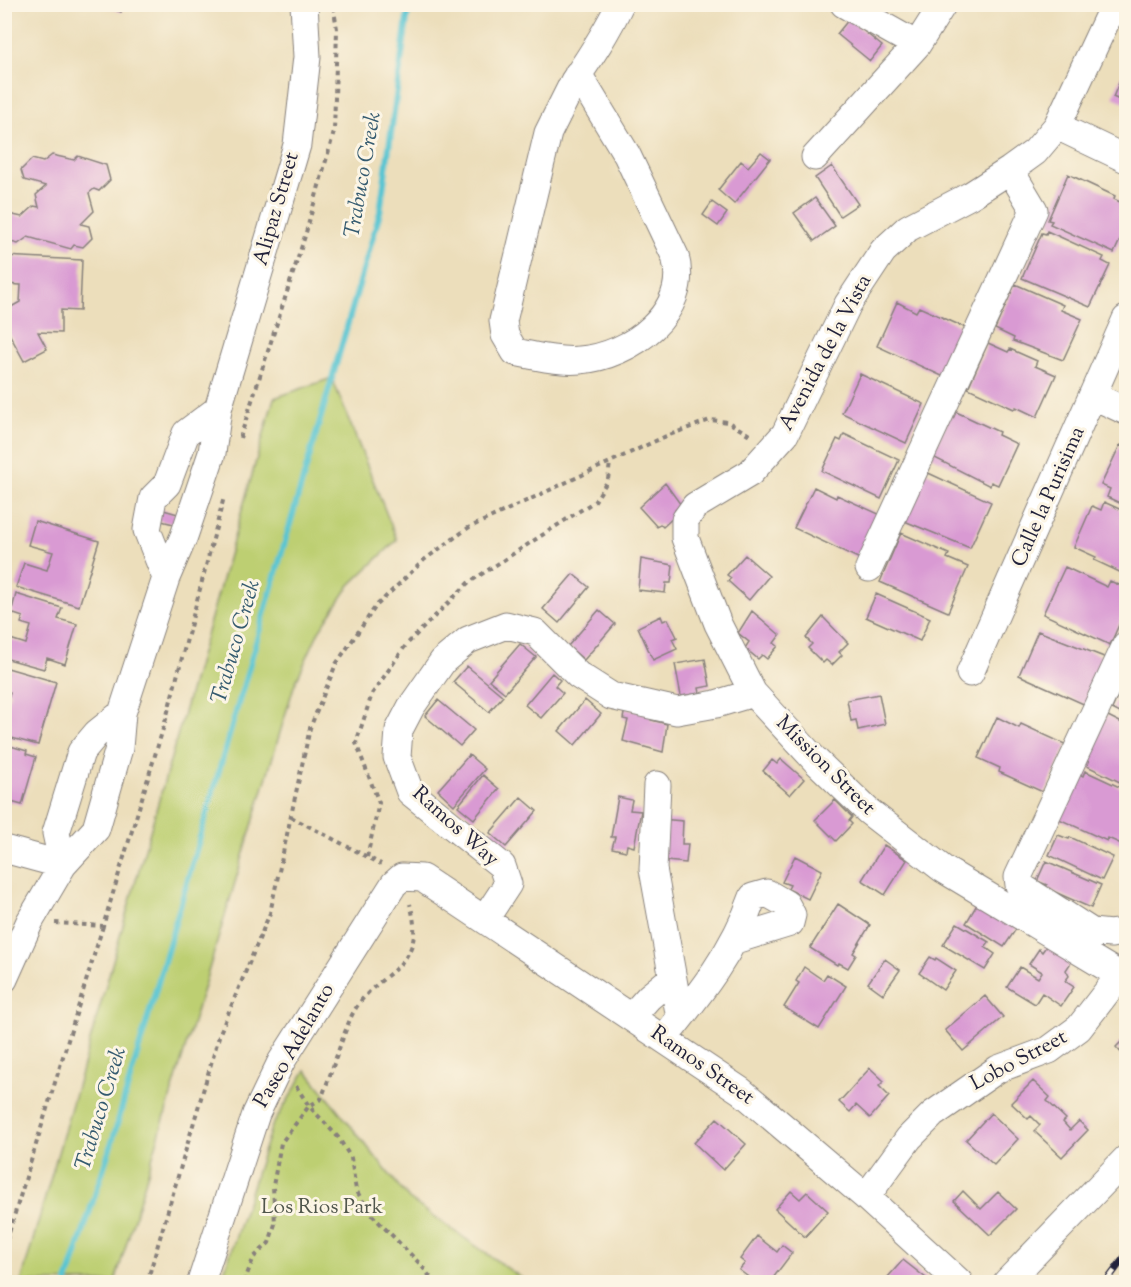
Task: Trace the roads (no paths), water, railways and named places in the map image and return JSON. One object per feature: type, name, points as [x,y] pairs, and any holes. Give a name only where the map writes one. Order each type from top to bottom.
[{"type":"street","name":"Alipaz Street","points":[[4,980],[30,921],[63,865],[96,829],[118,748],[122,713],[166,578],[184,537],[212,453],[218,409],[297,146],[307,57],[304,4]]},
{"type":"street","points":[[578,74],[627,155],[675,256],[680,272],[676,296],[662,317],[645,334],[630,345],[580,360],[515,352],[505,335],[503,321],[548,133],[578,74],[602,40],[620,4]]},
{"type":"street","points":[[844,4],[917,45]]},
{"type":"street","points":[[815,157],[917,45],[943,4]]},
{"type":"street","name":"Avenida de la Vista","points":[[750,473],[785,434],[848,304],[883,251],[908,228],[971,195],[1035,152],[1057,126],[1118,8]]},
{"type":"street","points":[[1057,126],[1126,159]]},
{"type":"street","points":[[869,568],[1034,210],[1010,170]]},
{"type":"street","name":"Calle la Purisima","points":[[970,674],[1126,319]]},
{"type":"street","points":[[1094,396],[1126,411]]},
{"type":"street","points":[[166,578],[147,530],[153,498],[167,484],[186,433],[218,409]]},
{"type":"street","name":"Mission Street","points":[[750,473],[694,506],[685,520],[685,538],[718,624],[753,693],[817,762],[868,811],[924,855],[943,869],[1123,977]]},
{"type":"street","name":"Ramos Way","points":[[485,919],[508,884],[502,866],[410,792],[397,757],[399,730],[411,707],[443,661],[468,640],[506,625],[535,632],[578,675],[611,696],[677,711],[716,704],[753,693]]},
{"type":"street","points":[[1126,645],[1018,877],[1019,885],[1092,932],[1111,934],[1126,931]]},
{"type":"street","points":[[4,849],[63,865],[56,833],[81,753],[98,733],[122,713]]},
{"type":"street","points":[[657,784],[653,869],[671,979],[672,1028]]},
{"type":"street","name":"Ramos Street","points":[[412,878],[485,919],[631,1017],[672,1028],[866,1197],[959,1282]]},
{"type":"street","name":"Paseo Adelanto","points":[[201,1282],[256,1114],[281,1062],[394,884],[412,878]]},
{"type":"street","points":[[672,1028],[702,991],[735,940]]},
{"type":"street","name":"Lobo Street","points":[[866,1197],[909,1138],[933,1114],[998,1069],[1049,1050],[1079,1028],[1123,977]]},
{"type":"street","points":[[631,1017],[649,997],[671,979]]},
{"type":"street","points":[[1007,1282],[1126,1159]]},
{"type":"waterway","name":"Trabuco Creek","points":[[67,1282],[112,1142],[380,212],[409,4]]},
{"type":"railway","points":[[1106,1282],[1126,1255]]},
{"type":"park label","name":"Los Rios Park","points":[[322,1208]]}]
